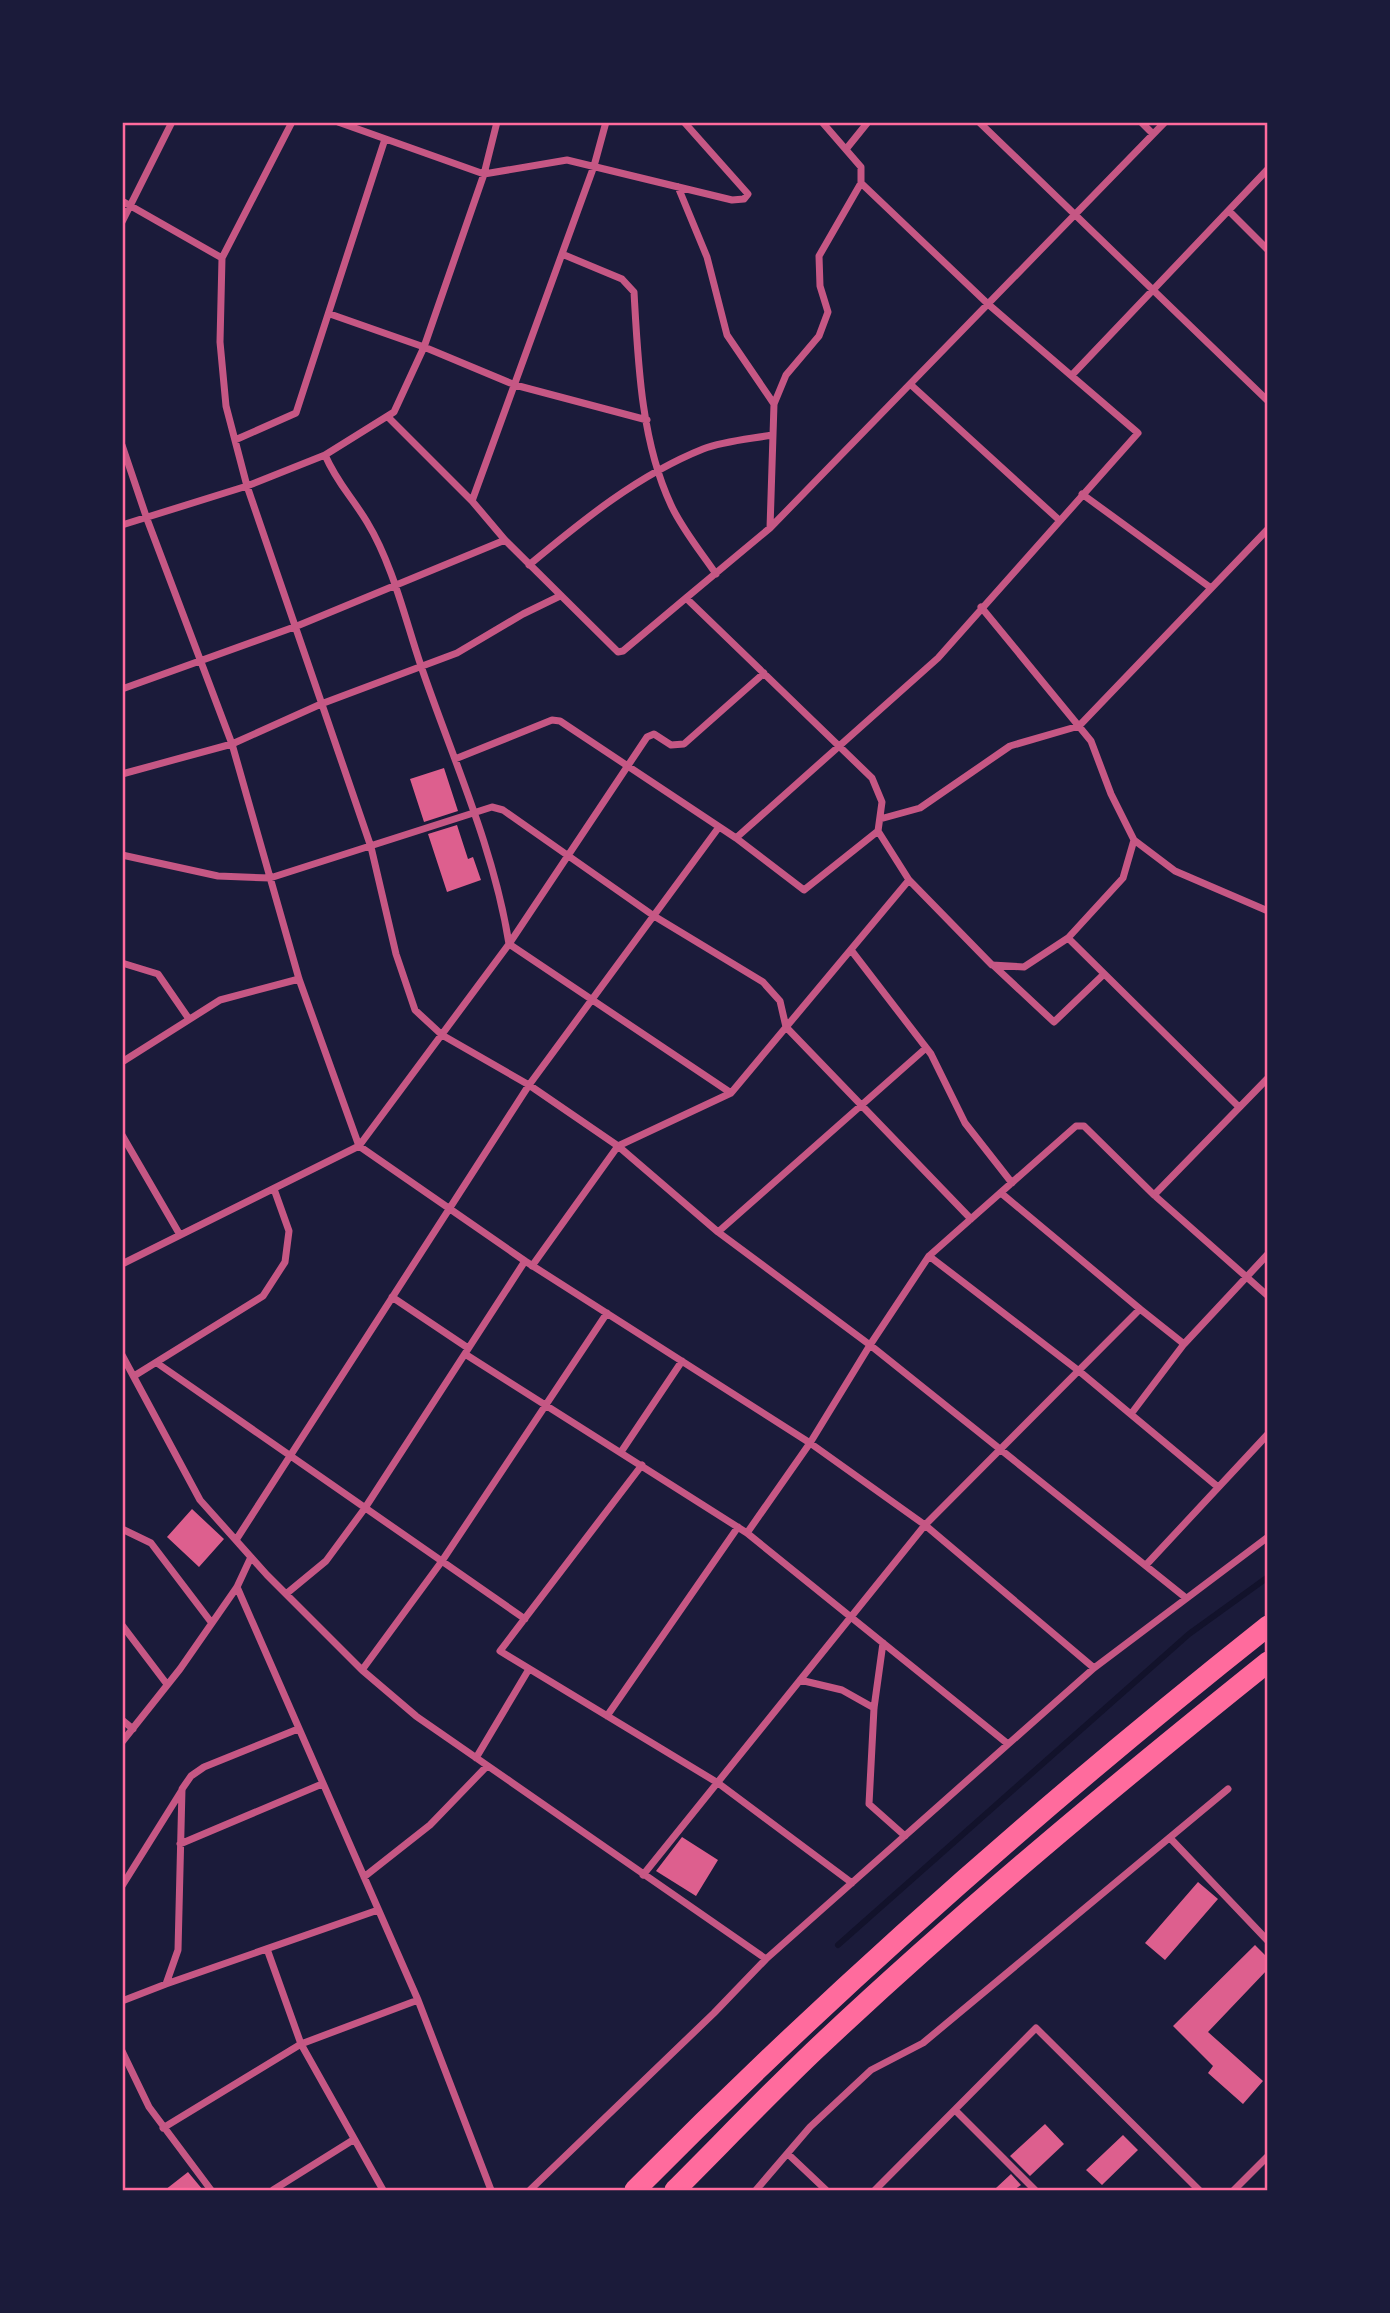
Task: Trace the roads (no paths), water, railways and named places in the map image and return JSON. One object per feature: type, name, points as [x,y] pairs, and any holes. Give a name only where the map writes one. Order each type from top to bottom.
[{"type":"highway","points":[[635,2190],[792,2035],[970,1874],[1063,1792],[1268,1626]]},
{"type":"highway","points":[[675,2190],[813,2052],[986,1896],[1094,1803],[1268,1662]]},
{"type":"street","points":[[122,222],[172,122]]},
{"type":"street","points":[[292,122],[222,258],[220,342],[226,406],[247,486],[372,847],[396,954],[415,1010],[442,1035],[529,1085],[618,1146],[718,1232],[870,1345],[1186,1598]]},
{"type":"street","points":[[338,122],[484,174],[567,160],[732,200],[744,199],[748,194],[684,122]]},
{"type":"street","points":[[122,525],[247,486],[325,455],[388,417],[398,407],[424,347],[484,174],[497,122]]},
{"type":"street","points":[[472,501],[594,166],[606,122]]},
{"type":"street","points":[[770,528],[775,404],[786,375],[819,336],[828,312],[820,286],[818,256],[861,183],[861,167],[822,122]]},
{"type":"street","points":[[847,148],[869,122]]},
{"type":"street","points":[[979,122],[1268,401]]},
{"type":"street","points":[[1141,122],[1153,134]]},
{"type":"street","points":[[388,417],[472,501],[529,565],[618,652],[623,651],[770,528],[1165,122]]},
{"type":"street","points":[[235,440],[296,413],[385,139]]},
{"type":"street","points":[[1072,375],[1268,169]]},
{"type":"street","points":[[736,838],[938,658],[1058,519],[1138,433],[988,304],[861,183]]},
{"type":"street","points":[[678,187],[707,257],[727,335],[775,404]]},
{"type":"street","points":[[122,201],[222,258]]},
{"type":"street","points":[[1229,211],[1268,250]]},
{"type":"street","points":[[562,254],[622,279],[634,292],[647,420],[657,472],[672,509],[716,573]]},
{"type":"street","points":[[330,314],[424,347],[515,384],[647,420]]},
{"type":"street","points":[[910,384],[1058,519]]},
{"type":"street","points":[[529,565],[596,510],[657,472],[705,448],[772,435]]},
{"type":"street","points":[[122,445],[232,744],[299,979],[359,1146],[524,1261],[810,1443],[925,1525],[1094,1668]]},
{"type":"street","points":[[325,455],[337,482],[368,522],[395,586],[474,813],[505,919],[509,944],[731,1093]]},
{"type":"street","points":[[1082,494],[1211,588]]},
{"type":"street","points":[[880,819],[920,808],[1010,747],[1079,726],[1268,529]]},
{"type":"street","points":[[122,688],[202,662],[297,626],[505,540]]},
{"type":"street","points":[[122,774],[232,744],[321,704],[457,653],[523,614],[561,596]]},
{"type":"street","points":[[686,598],[872,778],[882,802],[878,831],[909,880],[992,965],[1054,1022],[1104,974]]},
{"type":"street","points":[[981,607],[1091,741],[1111,794],[1134,840],[1175,871],[1268,911]]},
{"type":"street","points":[[122,1264],[359,1146],[509,944],[569,858],[647,737],[654,734],[671,745],[684,744],[764,673]]},
{"type":"street","points":[[455,759],[552,720],[569,726],[627,768],[736,838],[804,890],[878,831]]},
{"type":"street","points":[[122,855],[218,876],[270,878],[492,807],[503,810],[654,916],[763,982],[780,1000],[786,1027],[971,1219]]},
{"type":"street","points":[[236,1540],[529,1085],[719,827]]},
{"type":"street","points":[[992,965],[1024,967],[1068,939],[1123,878],[1134,840]]},
{"type":"street","points":[[532,1266],[618,1146],[731,1093],[909,880]]},
{"type":"street","points":[[1068,939],[1238,1106]]},
{"type":"street","points":[[851,950],[926,1048],[965,1123],[1012,1182]]},
{"type":"street","points":[[122,963],[158,974],[189,1019]]},
{"type":"street","points":[[122,1062],[220,1000],[299,979]]},
{"type":"street","points":[[718,1232],[926,1048]]},
{"type":"street","points":[[1154,1195],[1268,1078]]},
{"type":"street","points":[[747,1533],[810,1443],[929,1256],[1080,1125],[1268,1296]]},
{"type":"street","points":[[122,1135],[180,1235]]},
{"type":"street","points":[[134,1376],[262,1296],[285,1262],[289,1231],[274,1189]]},
{"type":"street","points":[[1001,1193],[1184,1344]]},
{"type":"street","points":[[1131,1414],[1184,1344],[1268,1254]]},
{"type":"street","points":[[929,1256],[1079,1371],[1218,1487]]},
{"type":"street","points":[[286,1594],[326,1561],[365,1508],[524,1261]]},
{"type":"street","points":[[392,1297],[546,1405],[747,1533],[1008,1744]]},
{"type":"street","points":[[643,1875],[925,1525],[999,1447],[1140,1309]]},
{"type":"street","points":[[362,1670],[442,1561],[607,1313]]},
{"type":"street","points":[[122,1355],[200,1500],[286,1594],[362,1670],[416,1717],[766,1959]]},
{"type":"street","points":[[621,1452],[682,1361]]},
{"type":"street","points":[[157,1363],[525,1619]]},
{"type":"street","points":[[1146,1565],[1268,1434]]},
{"type":"street","points":[[642,1465],[500,1651],[718,1783],[852,1883]]},
{"type":"street","points":[[607,1716],[738,1527]]},
{"type":"street","points":[[122,1529],[151,1543],[211,1622]]},
{"type":"street","points":[[530,2190],[714,2013],[766,1959],[1008,1744],[1094,1668],[1268,1537]]},
{"type":"street","points":[[122,1742],[166,1683],[180,1669],[237,1587],[251,1557]]},
{"type":"street","points":[[237,1587],[418,2000],[491,2190]]},
{"type":"street","points":[[122,1625],[166,1683]]},
{"type":"street","points":[[883,1643],[874,1708],[869,1804],[905,1836]]},
{"type":"street","points":[[476,1758],[529,1669]]},
{"type":"street","points":[[800,1681],[842,1690],[874,1708]]},
{"type":"street","points":[[122,1720],[133,1728]]},
{"type":"street","points":[[122,1886],[191,1776],[204,1767],[298,1729]]},
{"type":"street","points":[[364,1877],[430,1825],[487,1766]]},
{"type":"street","points":[[180,1844],[322,1784]]},
{"type":"street","points":[[166,1984],[178,1950],[182,1789]]},
{"type":"street","points":[[756,2190],[810,2127],[871,2070],[923,2043],[1228,1789]]},
{"type":"street","points":[[1170,1838],[1268,1941]]},
{"type":"street","points":[[122,2001],[378,1910]]},
{"type":"street","points":[[267,1949],[301,2044],[383,2190]]},
{"type":"street","points":[[163,2128],[301,2044],[418,2000]]},
{"type":"street","points":[[876,2190],[1037,2028],[1199,2190]]},
{"type":"street","points":[[122,2051],[149,2107],[211,2190]]},
{"type":"street","points":[[955,2110],[1035,2190]]},
{"type":"street","points":[[272,2190],[353,2140]]},
{"type":"street","points":[[788,2154],[826,2190]]},
{"type":"street","points":[[1234,2190],[1268,2156]]},
{"type":"waterway","points":[[838,1945],[1189,1634],[1268,1577]]}]
